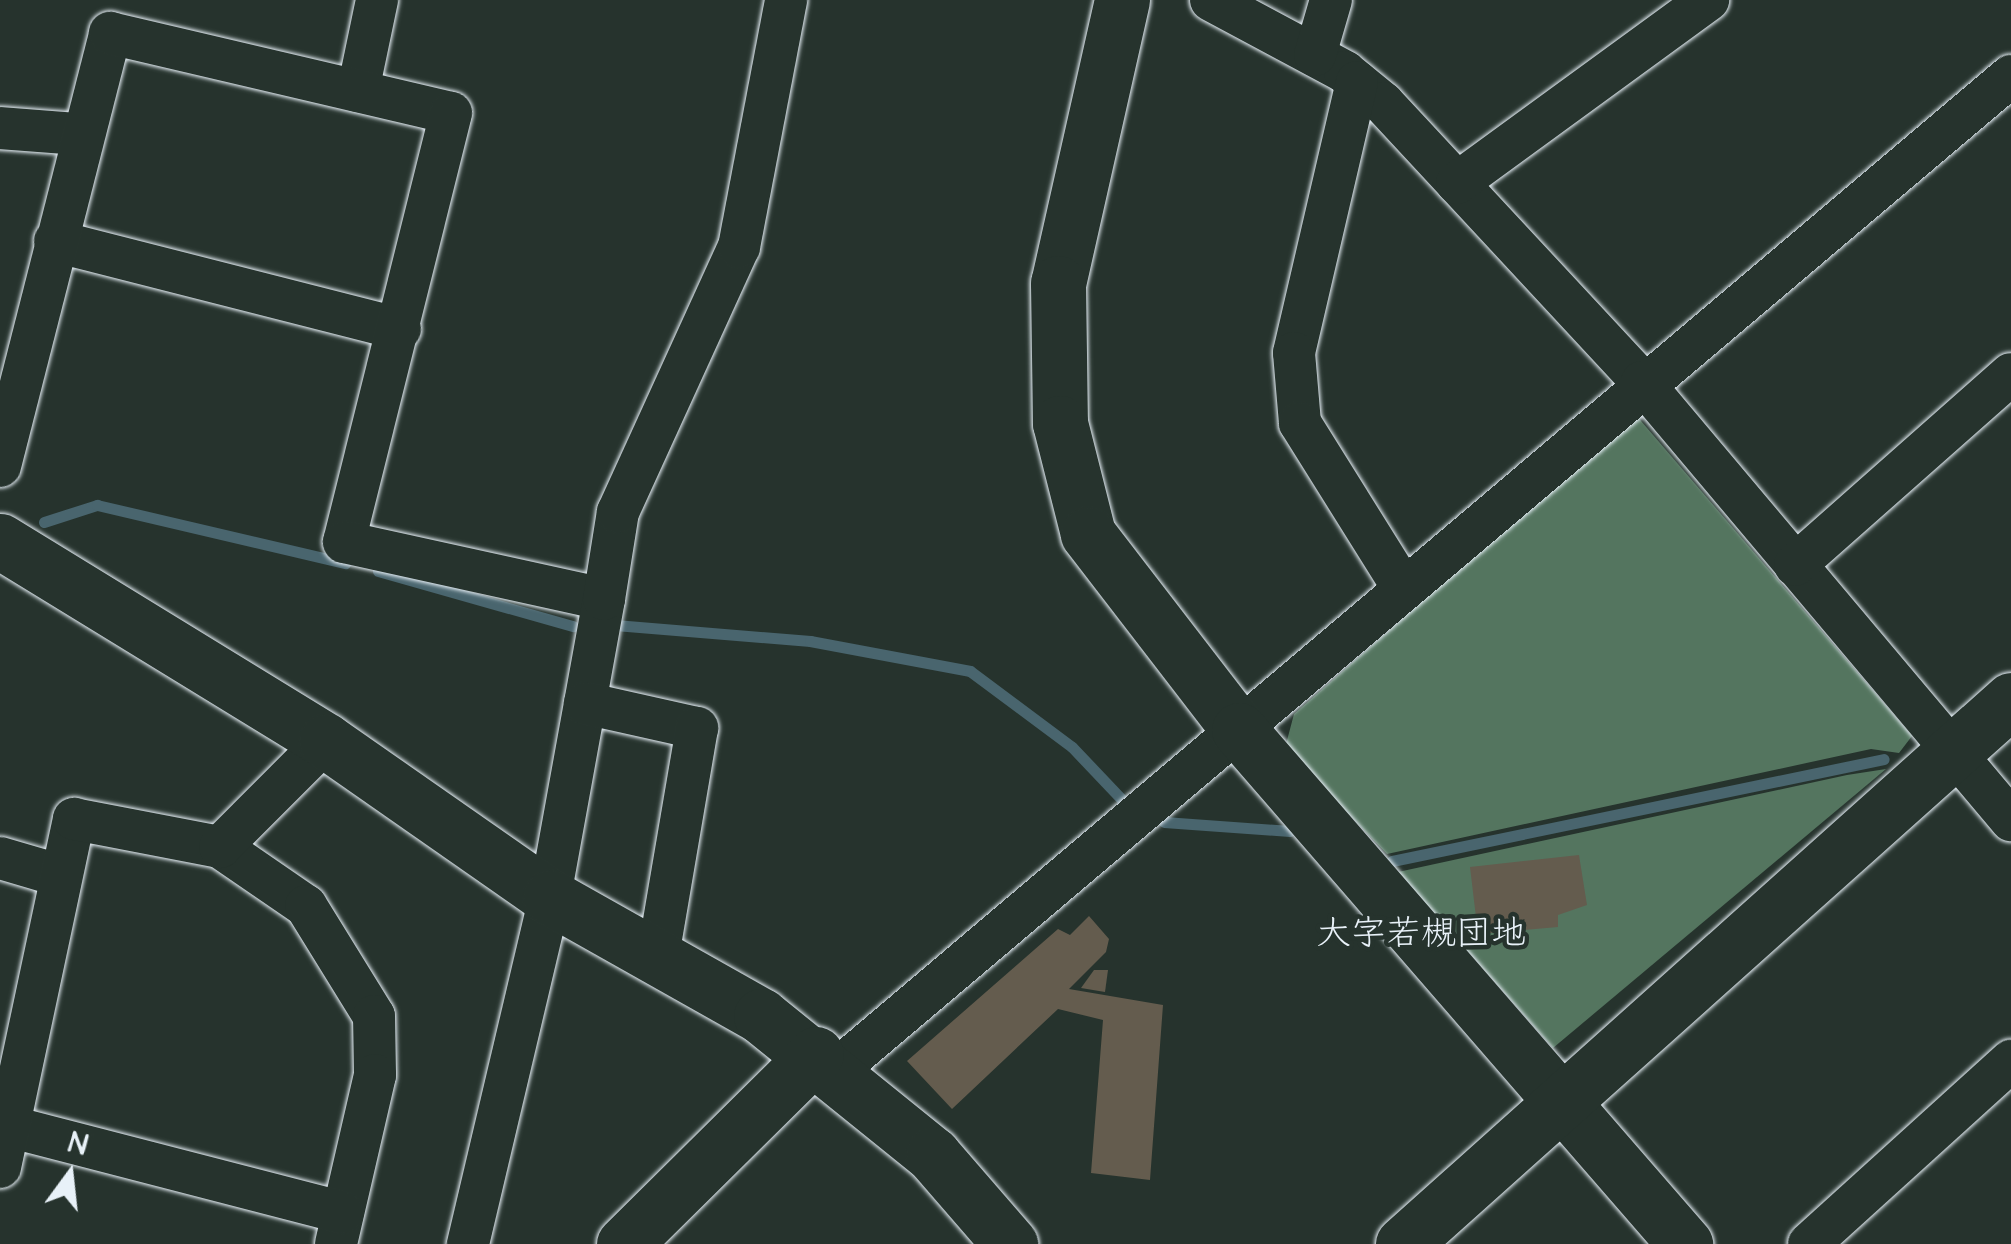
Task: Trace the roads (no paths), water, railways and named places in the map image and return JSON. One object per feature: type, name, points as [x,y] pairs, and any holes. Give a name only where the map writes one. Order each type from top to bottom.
[{"type":"street","points":[[358,90],[377,0]]},
{"type":"street","points":[[468,1244],[550,897],[618,512],[739,247],[786,0]]},
{"type":"street","points":[[1122,0],[1058,283],[1060,423],[1088,534],[1239,730],[1685,1244]]},
{"type":"street","points":[[1211,0],[1357,82],[1457,184],[1642,382],[1948,754],[2011,820]]},
{"type":"street","points":[[1315,55],[1331,0]]},
{"type":"street","points":[[1457,184],[1708,0]]},
{"type":"street","points":[[0,466],[78,134],[110,33],[451,113],[344,542],[604,599]]},
{"type":"street","points":[[624,1244],[825,1063],[1239,730],[1642,382],[2011,76]]},
{"type":"street","points":[[1357,82],[1296,370],[1300,423],[1403,588]]},
{"type":"street","points":[[0,128],[78,134]]},
{"type":"street","points":[[55,241],[400,329]]},
{"type":"street","points":[[1794,565],[2011,374]]},
{"type":"street","points":[[9,560],[326,741],[550,897],[658,958],[825,1063],[933,1154],[992,1238]]},
{"type":"street","points":[[1402,1244],[2011,700]]},
{"type":"street","points":[[585,703],[697,728],[658,958]]},
{"type":"street","points":[[220,847],[326,741]]},
{"type":"street","points":[[0,1167],[3,1124],[74,819],[220,847],[306,906],[374,1016],[375,1075],[340,1229],[3,1124]]},
{"type":"street","points":[[0,858],[58,875]]},
{"type":"street","points":[[1809,1244],[2011,1061]]},
{"type":"waterway","points":[[44,522],[97,505],[345,563]]},
{"type":"waterway","points":[[378,571],[573,626]]},
{"type":"waterway","points":[[615,625],[810,641],[970,671],[1072,747],[1128,806]]},
{"type":"waterway","points":[[1392,861],[1884,759]]},
{"type":"waterway","points":[[1164,822],[1290,831]]},
{"type":"district","name":"大字若槻団地","points":[[1421,934]]}]
